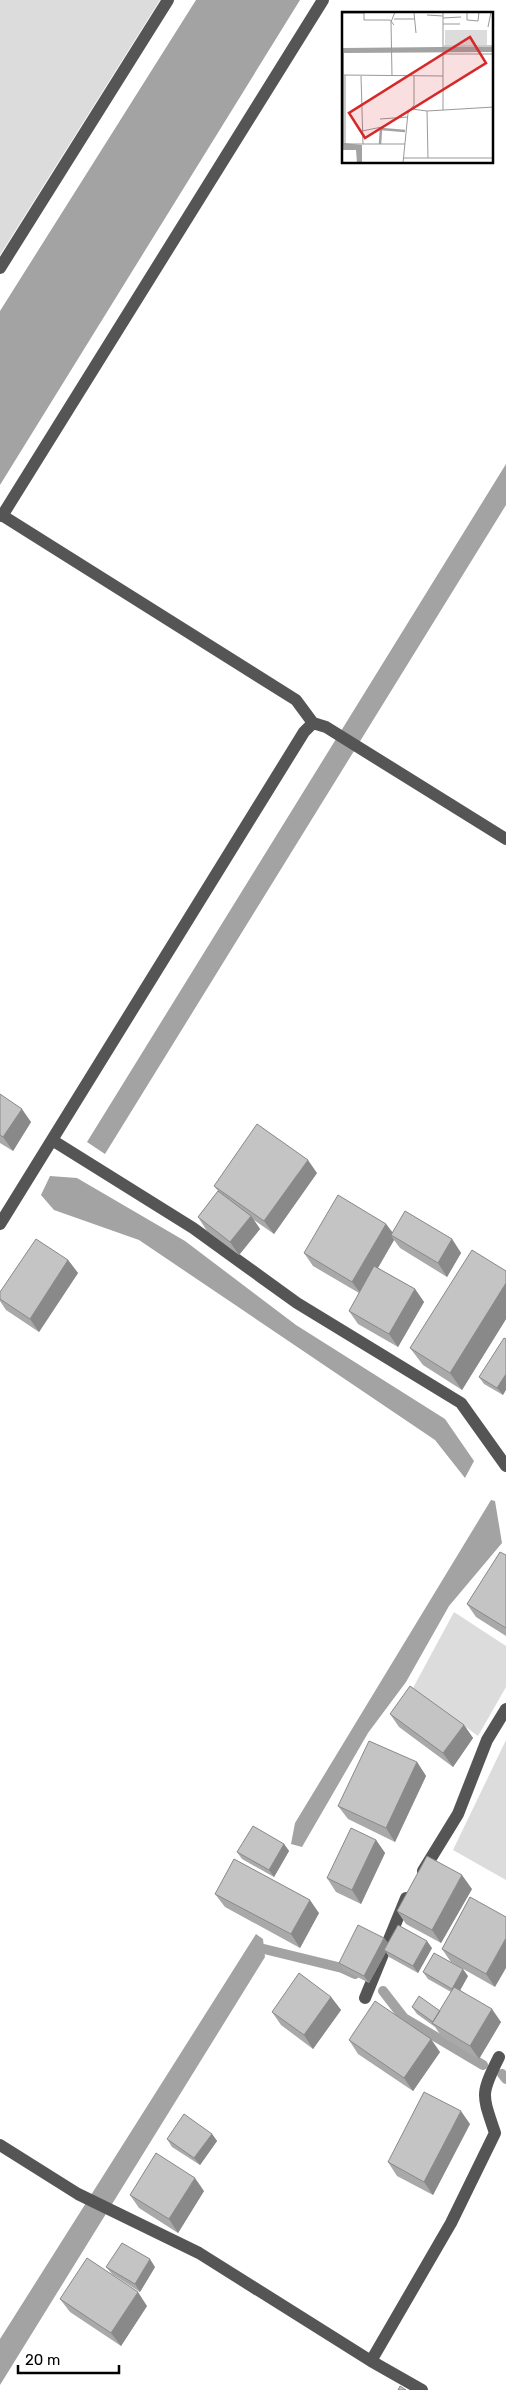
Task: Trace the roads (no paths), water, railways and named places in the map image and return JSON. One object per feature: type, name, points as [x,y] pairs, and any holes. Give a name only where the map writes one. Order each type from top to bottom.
[{"type":"street","points":[[0,268],[168,0]]},
{"type":"street","points":[[323,0],[1,515],[296,700],[314,724],[326,727],[506,839]]},
{"type":"street","points":[[0,1224],[304,732],[314,724]]},
{"type":"street","points":[[52,1140],[193,1228],[297,1303],[461,1403],[506,1466]]},
{"type":"street","points":[[366,1998],[415,1884],[458,1814],[487,1740],[506,1710]]},
{"type":"street","points":[[371,2361],[452,2223],[495,2133],[484,2099],[485,2085],[499,2057]]},
{"type":"street","points":[[0,2145],[78,2194],[199,2253],[371,2361],[422,2390]]},
{"type":"waterway","points":[[264,1949],[342,1968],[355,1974]]},
{"type":"waterway","points":[[383,1991],[404,2018],[483,2065]]},
{"type":"waterway","points":[[502,2074],[506,2079]]}]
